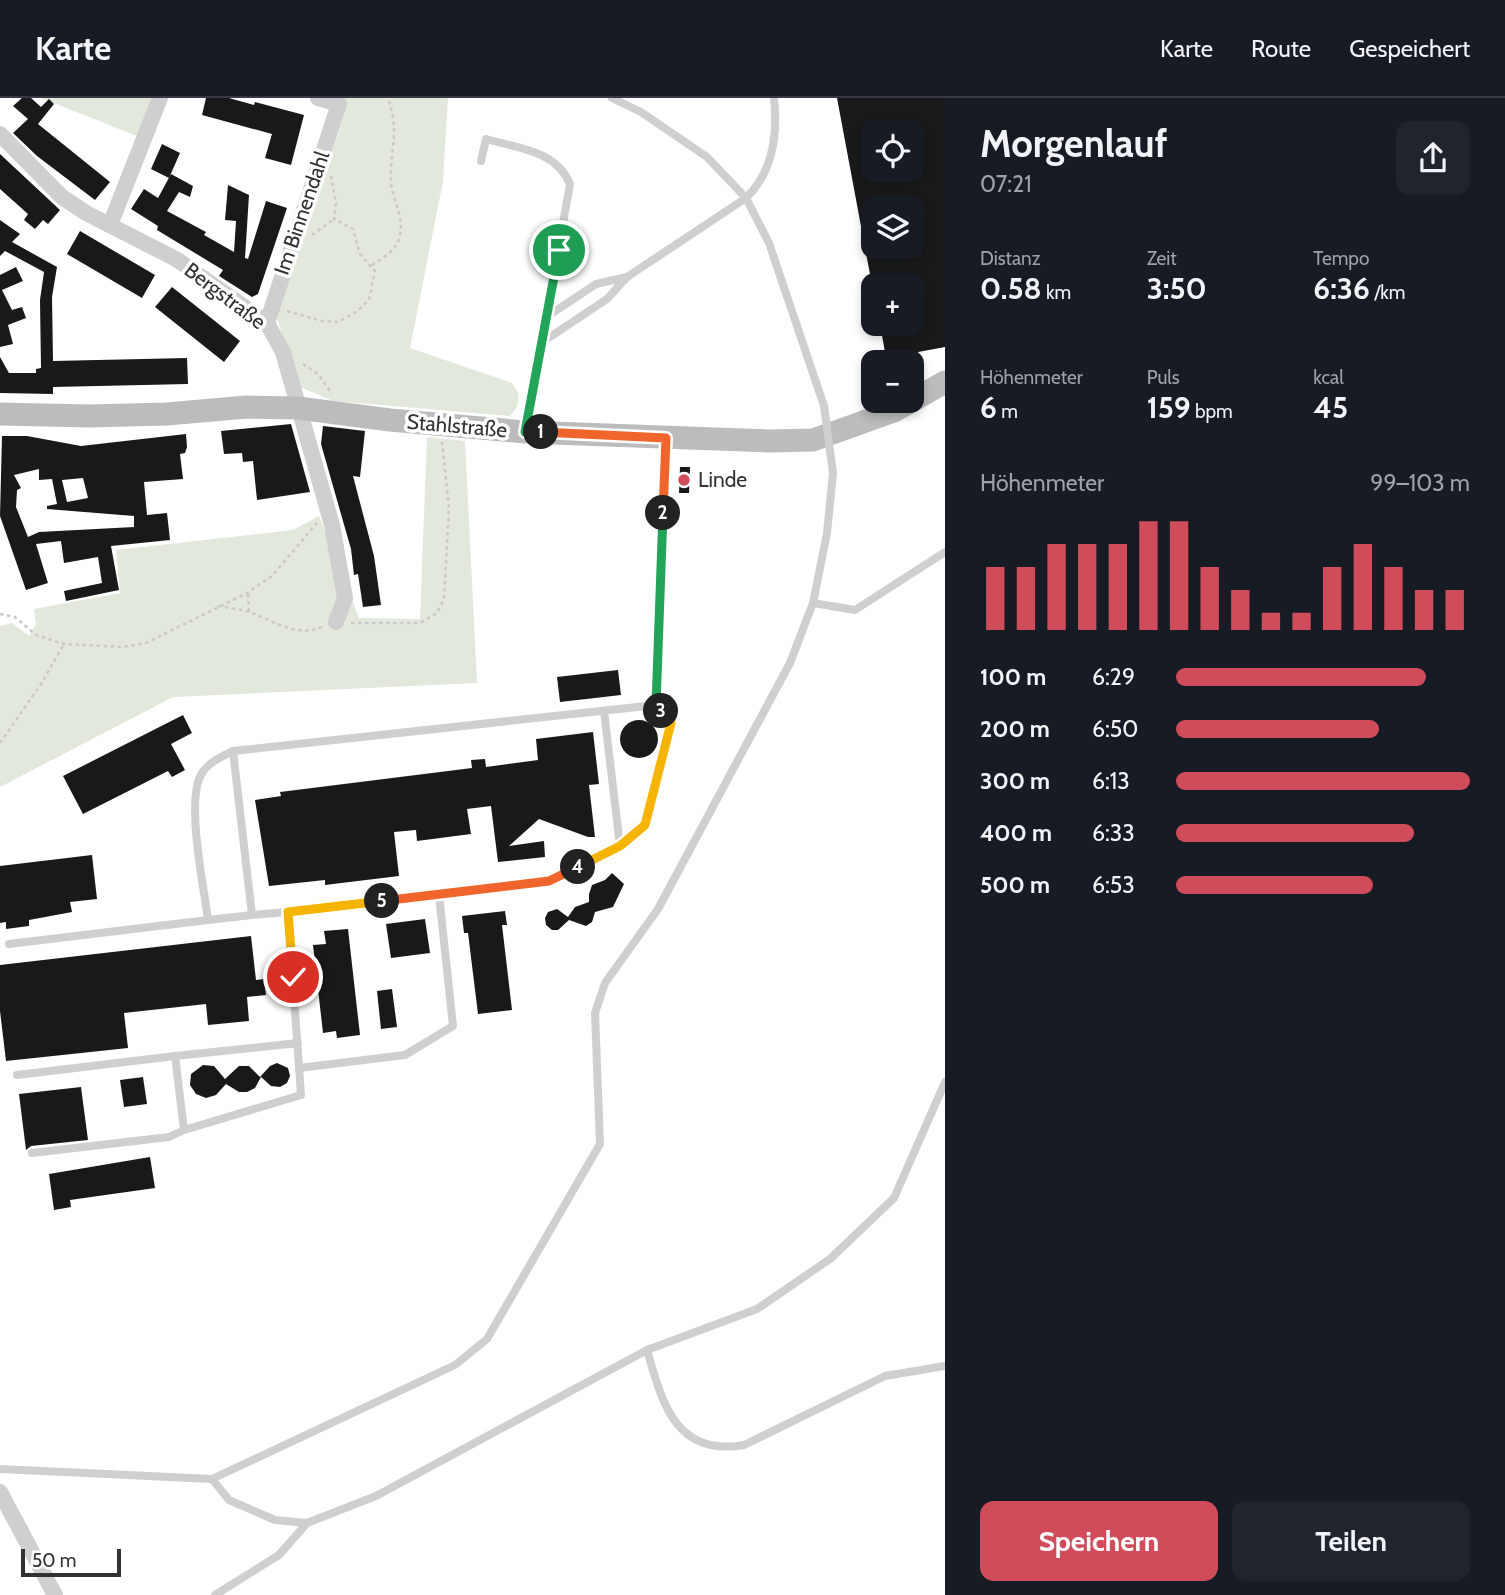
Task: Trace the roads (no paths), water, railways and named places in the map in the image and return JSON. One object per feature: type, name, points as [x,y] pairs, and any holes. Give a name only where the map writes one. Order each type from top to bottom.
[{"type":"street","points":[[110,225],[160,98]]},
{"type":"street","name":"Im Binnendahl","points":[[267,323],[339,104],[318,98]]},
{"type":"street","name":"Bergstraße","points":[[0,134],[62,197],[176,260],[267,323],[283,352],[332,525],[345,598],[336,622]]},
{"type":"street","name":"Stahlstraße","points":[[0,414],[89,416],[167,414],[247,407],[298,408],[525,432],[770,441],[813,440],[894,411],[945,382]]},
{"type":"street","points":[[0,1492],[55,1595]]},
{"type":"lane","points":[[0,1469],[212,1479],[455,1365],[486,1339],[600,1144],[595,1013],[605,983],[658,909],[790,663],[813,603],[827,533],[833,473],[824,406],[774,254],[746,198],[707,158],[641,112],[612,98]]},
{"type":"lane","points":[[544,341],[607,299],[627,277],[746,198],[758,187],[769,166],[775,127],[774,98]]},
{"type":"lane","points":[[481,161],[486,139],[545,155],[565,170],[570,184],[544,341],[525,432]]},
{"type":"lane","points":[[548,316],[596,284],[627,277]]},
{"type":"lane","points":[[9,944],[549,881],[620,846],[645,825],[671,723],[656,705],[666,438]]},
{"type":"lane","points":[[813,603],[855,610],[945,552]]},
{"type":"lane","points":[[208,920],[194,790],[202,773],[217,759],[233,751],[656,705]]},
{"type":"lane","points":[[604,711],[620,846]]},
{"type":"lane","points":[[233,751],[252,915]]},
{"type":"lane","points":[[299,1068],[405,1055],[453,1026],[439,895]]},
{"type":"lane","points":[[32,1153],[169,1137],[184,1130],[302,1095],[288,912]]},
{"type":"lane","points":[[17,1075],[298,1043]]},
{"type":"lane","points":[[175,1056],[184,1130]]},
{"type":"lane","points":[[215,1595],[278,1555],[307,1523],[376,1496],[647,1350],[757,1308],[830,1259],[894,1198],[945,1082]]},
{"type":"lane","points":[[647,1350],[660,1395],[680,1429],[699,1442],[723,1449],[744,1445],[886,1376],[945,1366]]},
{"type":"lane","points":[[212,1479],[229,1500],[275,1520],[307,1523]]},
{"type":"place","name":"Linde","points":[[684,480]]}]
